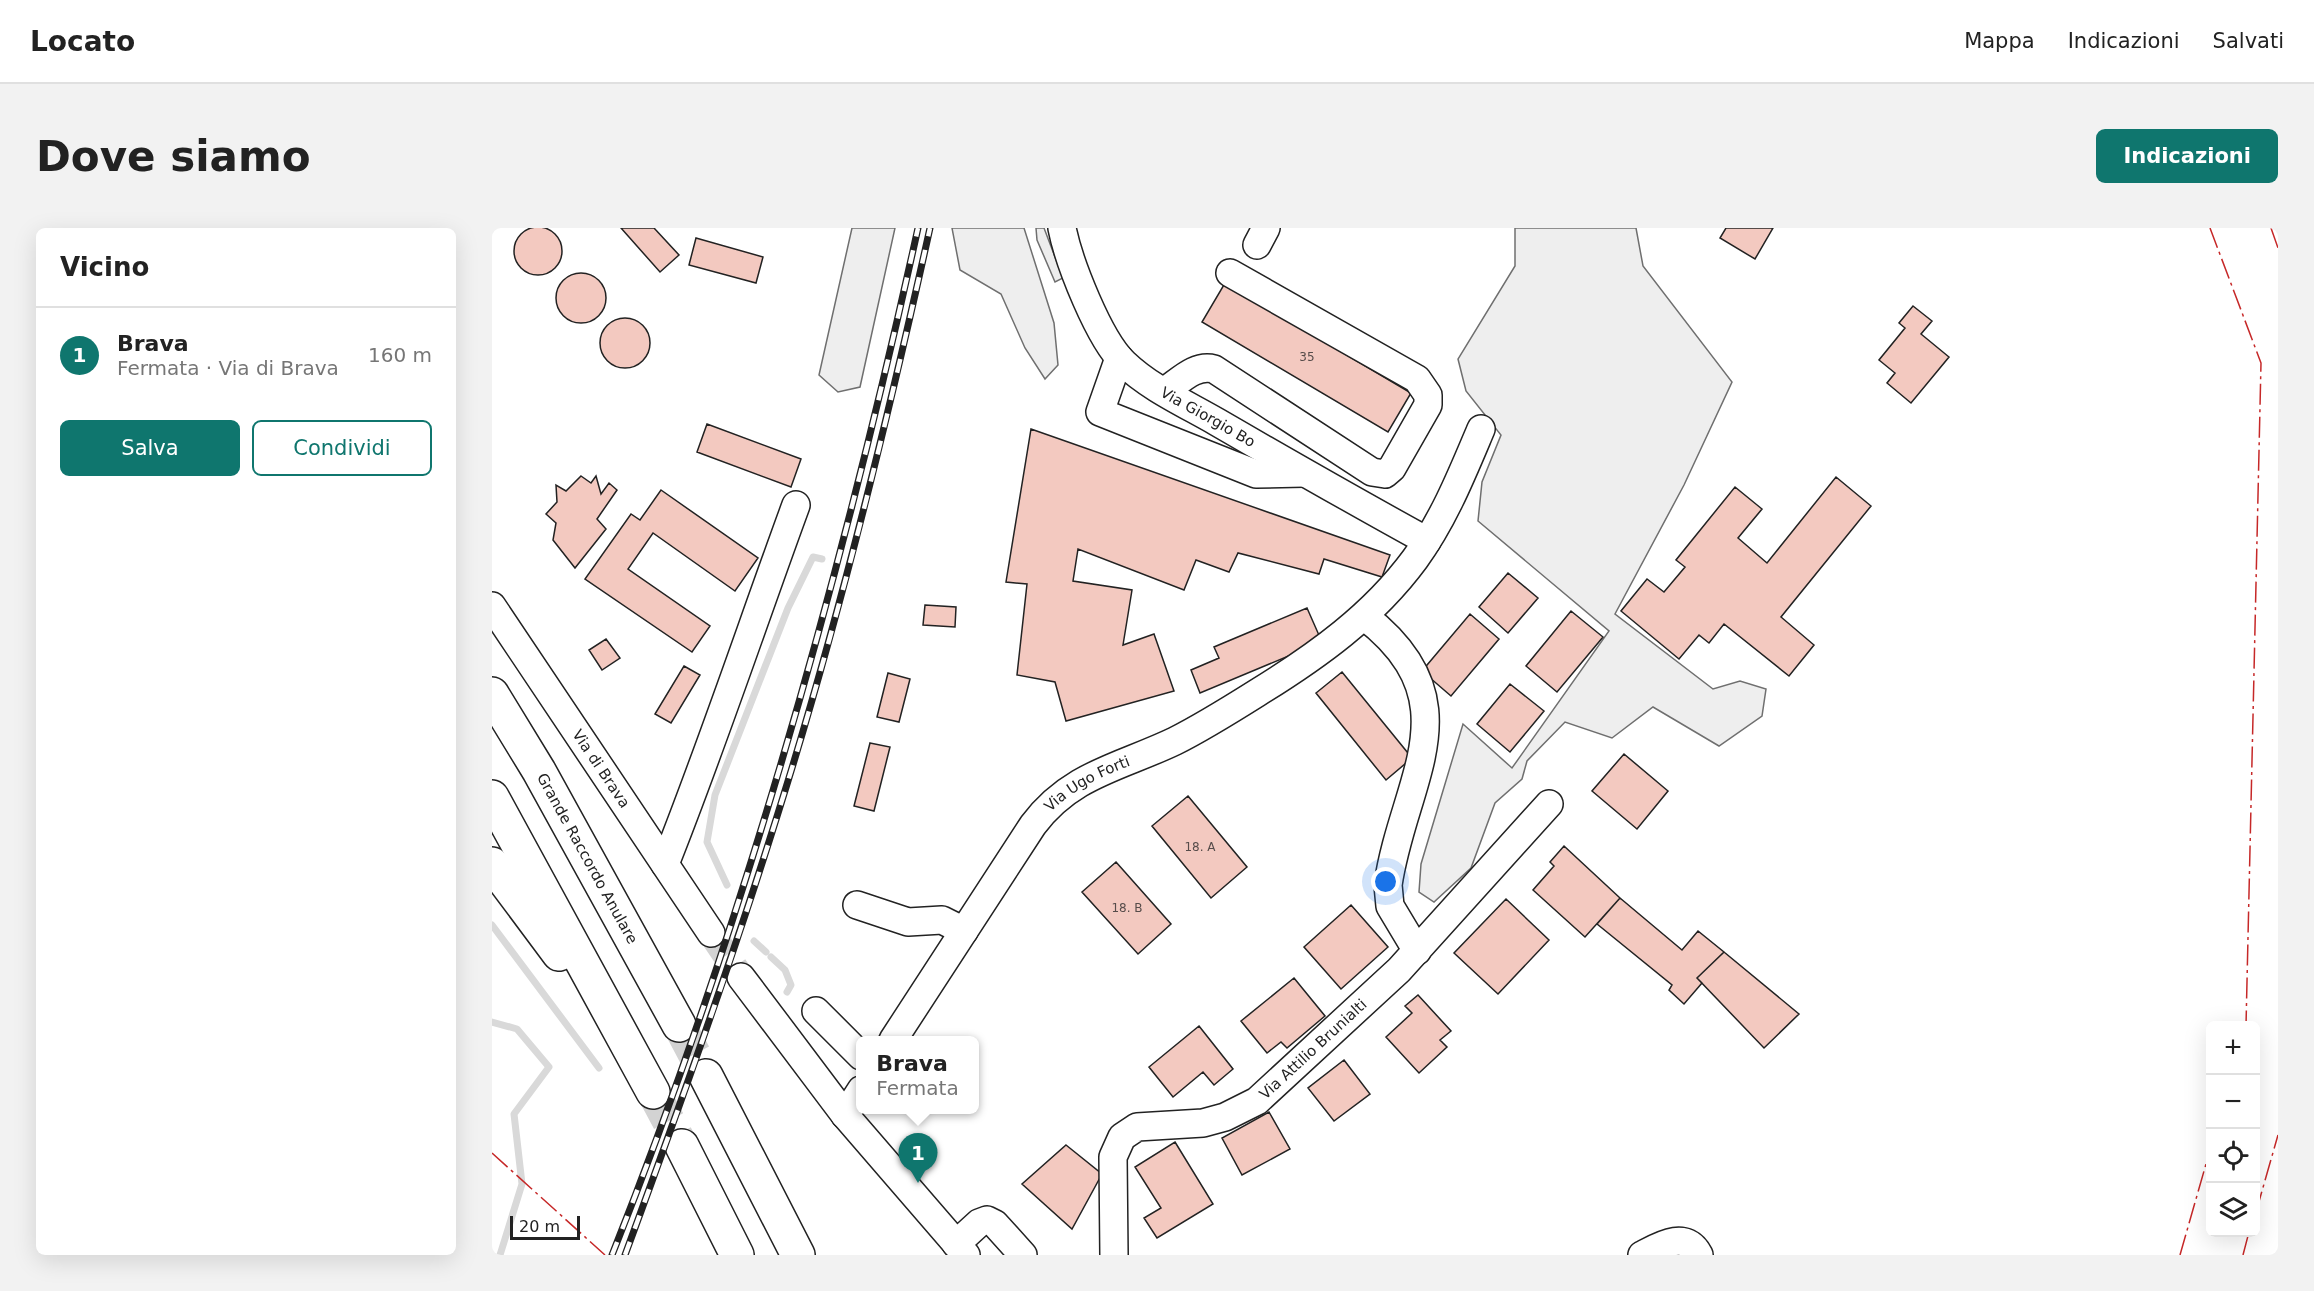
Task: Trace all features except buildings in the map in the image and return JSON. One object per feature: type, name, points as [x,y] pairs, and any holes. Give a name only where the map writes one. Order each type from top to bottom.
[{"type":"highway","name":"Grande Raccordo Anulare","points":[[492,694],[539,771],[679,1025]]},
{"type":"highway","points":[[492,797],[653,1092]]},
{"type":"highway","points":[[492,864],[637,1061]]},
{"type":"highway","points":[[706,1076],[798,1255]]},
{"type":"highway","points":[[682,1146],[737,1255]]},
{"type":"street","name":"Via Giorgio Bo","points":[[1062,228],[1072,261],[1104,336],[1119,358],[1139,375],[1165,391],[1304,473],[1427,541]]},
{"type":"street","points":[[1165,391],[1194,371],[1206,367],[1214,369],[1372,472],[1385,474],[1392,468],[1428,405],[1428,395],[1417,379],[1230,273]]},
{"type":"street","points":[[1119,358],[1100,412],[1256,474],[1304,473]]},
{"type":"street","name":"Via Ugo Forti","points":[[896,1036],[1033,825],[1057,797],[1090,776],[1156,750],[1198,729],[1302,664],[1364,616],[1399,578],[1427,541],[1445,511],[1481,429]]},
{"type":"street","points":[[665,864],[700,776],[742,650],[796,506]]},
{"type":"street","name":"Via di Brava","points":[[492,606],[711,933]]},
{"type":"street","points":[[1364,616],[1386,635],[1406,661],[1418,684],[1425,708],[1426,734],[1422,760],[1391,866],[1388,885],[1390,906],[1417,951]]},
{"type":"street","name":"Via Attilio Brunialti","points":[[1114,1255],[1113,1157],[1122,1137],[1137,1127],[1203,1123],[1247,1107],[1362,1005],[1417,951],[1549,804]]},
{"type":"street","points":[[857,905],[908,922],[942,920],[964,931]]},
{"type":"street","points":[[741,977],[845,1115],[961,1250],[979,1223],[987,1220],[995,1224],[1023,1255]]},
{"type":"street","points":[[816,1011],[856,1051]]},
{"type":"street","points":[[845,1115],[856,1098]]},
{"type":"street","points":[[1642,1255],[1674,1241],[1690,1245],[1699,1255]]},
{"type":"shaded area","points":[[852,228],[895,228],[860,387],[838,392],[819,375]]},
{"type":"shaded area","points":[[952,228],[1024,228],[1054,323],[1058,365],[1045,379],[1025,348],[1001,294],[960,270]]},
{"type":"shaded area","points":[[1036,228],[1044,228],[1063,278],[1055,282],[1037,240]]},
{"type":"shaded area","points":[[1515,228],[1636,228],[1643,266],[1732,382],[1684,485],[1615,614],[1713,689],[1740,681],[1766,689],[1762,716],[1719,746],[1653,707],[1612,738],[1565,722],[1527,761],[1522,779],[1495,803],[1471,868],[1434,902],[1419,892],[1421,864],[1463,724],[1512,768],[1609,631],[1478,521],[1482,482],[1501,435],[1466,391],[1458,359],[1515,266]]},
{"type":"waterway","points":[[727,885],[707,842],[715,795],[788,608],[813,557],[822,559]]},
{"type":"waterway","points":[[492,925],[599,1068]]},
{"type":"waterway","points":[[754,941],[766,952]]},
{"type":"waterway","points":[[771,957],[785,970],[791,985],[787,992]]},
{"type":"waterway","points":[[492,1022],[517,1029],[549,1067],[514,1114],[522,1184],[500,1255]]},
{"type":"tunnel","points":[[711,933],[741,977]]},
{"type":"tunnel","points":[[679,1025],[706,1076]]},
{"type":"tunnel","points":[[653,1092],[682,1146]]},
{"type":"railway","points":[[612,1255],[660,1131],[704,1004],[786,748],[857,488],[918,228]]},
{"type":"railway","points":[[625,1255],[730,960],[808,713],[865,506],[930,228]]},
{"type":"power","points":[[2210,228],[2261,363],[2246,1021]]},
{"type":"power","points":[[2271,228],[2278,248]]},
{"type":"power","points":[[2260,1198],[2278,1135]]},
{"type":"power","points":[[492,1153],[605,1255]]},
{"type":"power","points":[[2180,1255],[2206,1164]]},
{"type":"power","points":[[2243,1255],[2248,1237]]},
{"type":"place","name":"Brava","points":[[918,1183]]}]
